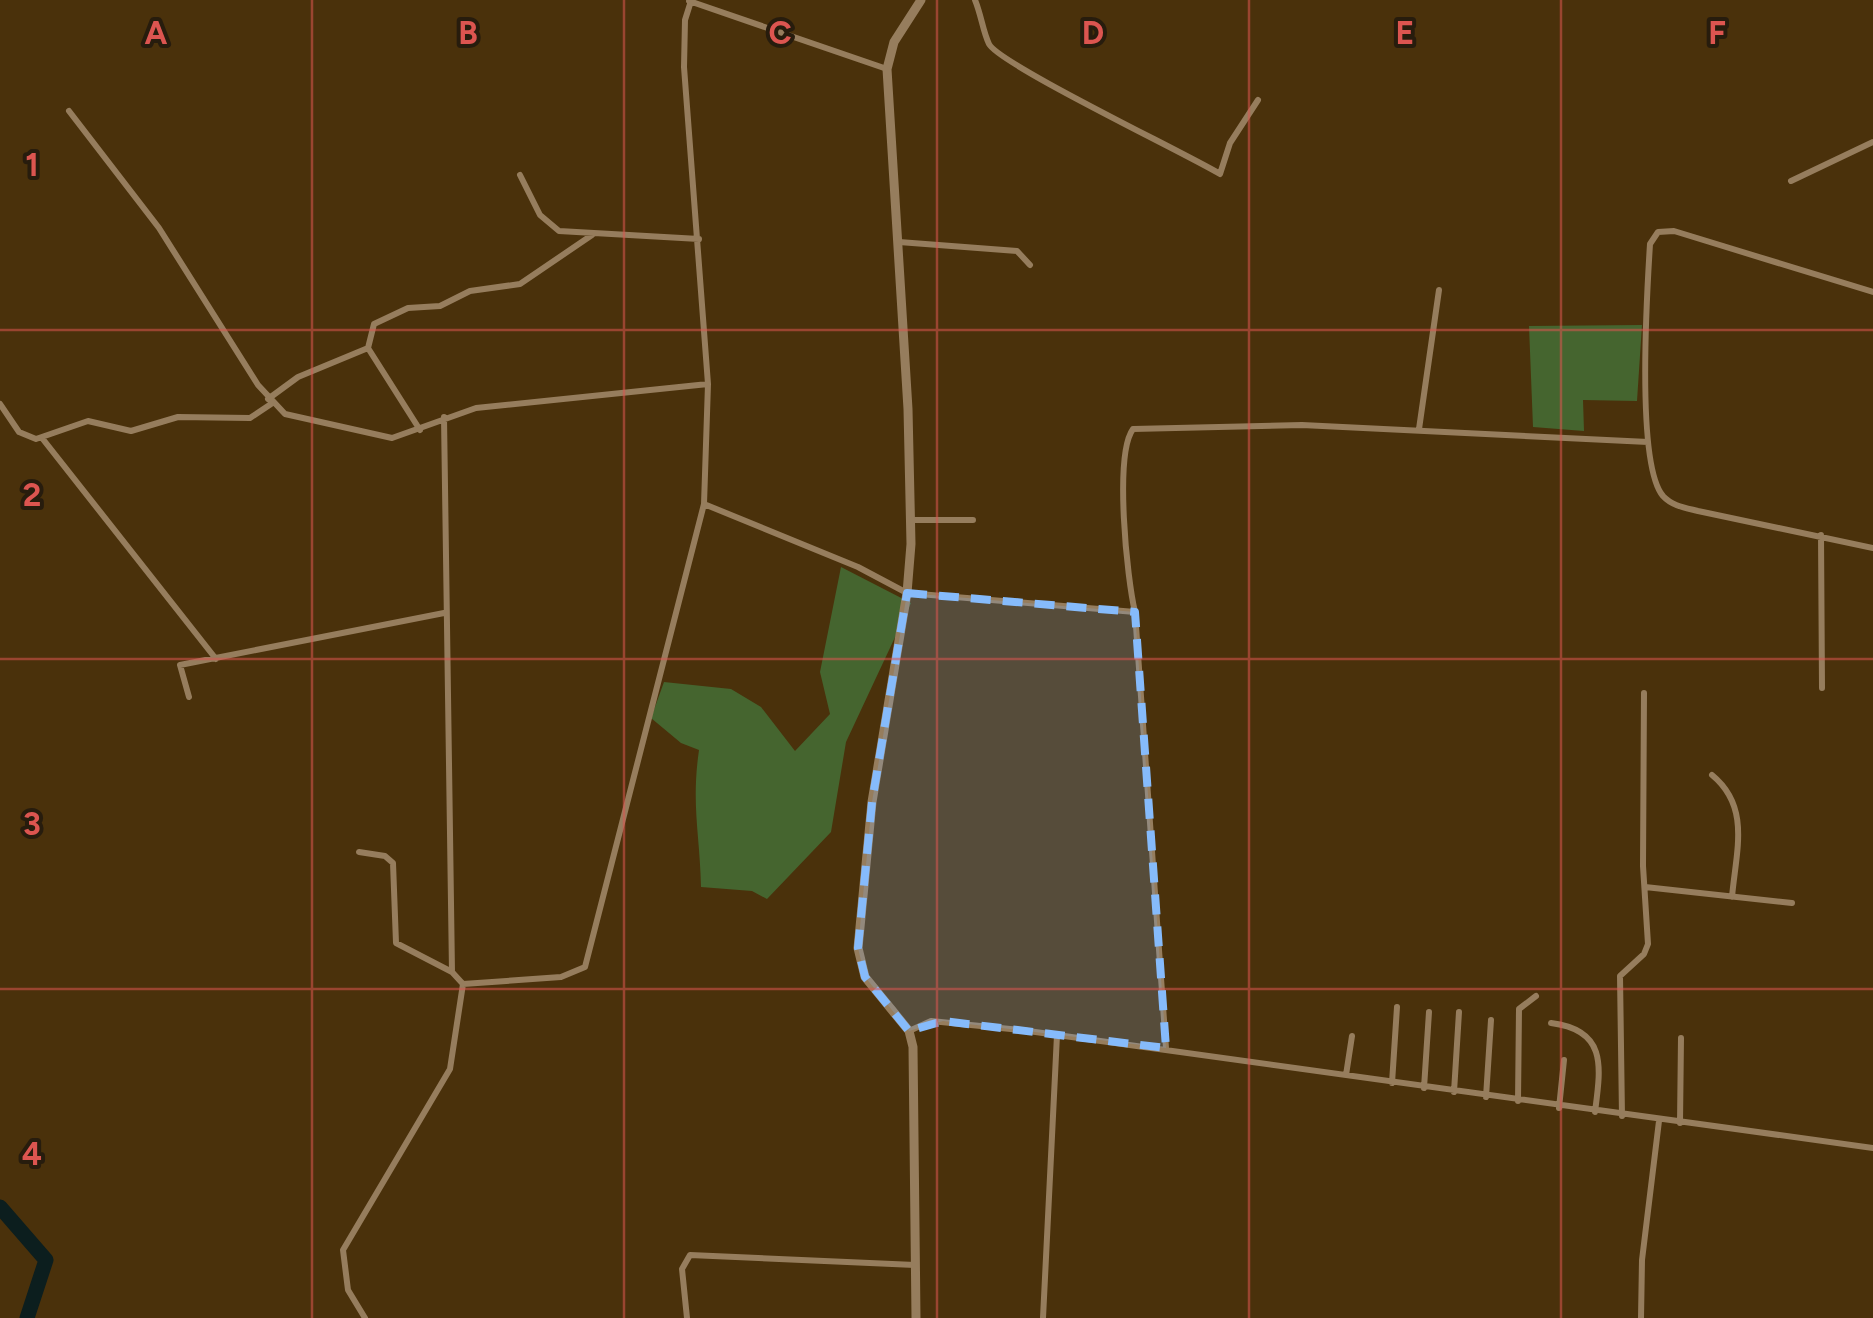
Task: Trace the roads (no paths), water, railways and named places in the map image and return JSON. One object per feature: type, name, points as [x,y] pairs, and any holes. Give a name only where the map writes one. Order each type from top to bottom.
[{"type":"street","points":[[916,1318],[914,1070],[909,1031],[864,977],[858,948],[872,802],[908,594],[910,520],[899,242],[887,69],[894,42],[920,0]]},
{"type":"street","points":[[974,0],[993,49],[1145,138],[1176,146],[1220,174],[1230,143],[1258,100]]},
{"type":"street","points":[[463,984],[561,978],[585,967],[704,504],[708,384],[684,67],[689,1],[887,69]]},
{"type":"street","points":[[68,111],[159,228],[270,402],[299,418],[392,438],[420,430],[444,416],[476,408],[708,384]]},
{"type":"street","points":[[1791,181],[1873,142]]},
{"type":"street","points":[[520,175],[544,220],[559,231],[699,239]]},
{"type":"street","points":[[1873,292],[1674,232],[1658,232],[1650,250],[1648,442],[1658,486],[1672,503],[1873,548]]},
{"type":"street","points":[[420,430],[368,348],[367,336],[383,316],[408,308],[440,306],[470,291],[520,284],[592,234]]},
{"type":"street","points":[[899,242],[1017,251],[1030,264]]},
{"type":"street","points":[[1419,429],[1439,290]]},
{"type":"street","points":[[0,404],[24,436],[42,438],[88,422],[131,431],[178,417],[250,418],[298,377],[368,348]]},
{"type":"street","points":[[444,416],[452,972]]},
{"type":"street","points":[[1166,1048],[1125,478],[1128,436],[1133,430],[1291,425],[1648,442]]},
{"type":"street","points":[[42,438],[216,659]]},
{"type":"street","points":[[704,504],[858,568],[908,594],[1134,612]]},
{"type":"street","points":[[910,520],[973,520]]},
{"type":"street","points":[[1821,535],[1822,688]]},
{"type":"street","points":[[188,696],[180,666],[444,613]]},
{"type":"street","points":[[1622,1116],[1620,976],[1647,950],[1644,693]]},
{"type":"street","points":[[1712,774],[1736,804],[1739,834],[1732,897]]},
{"type":"street","points":[[359,852],[386,856],[392,863],[396,942],[452,972],[463,984]]},
{"type":"street","points":[[1645,887],[1792,903]]},
{"type":"street","points":[[365,1318],[348,1290],[342,1250],[450,1069],[463,984]]},
{"type":"street","points":[[1518,1101],[1520,1008],[1536,996]]},
{"type":"street","points":[[1392,1083],[1397,1007]]},
{"type":"street","points":[[1424,1088],[1429,1012]]},
{"type":"street","points":[[1454,1092],[1459,1012]]},
{"type":"street","points":[[909,1031],[931,1020],[1166,1048],[1559,1108],[1873,1148]]},
{"type":"street","points":[[1486,1097],[1491,1020]]},
{"type":"street","points":[[1551,1022],[1579,1028],[1592,1042],[1598,1072],[1595,1112]]},
{"type":"street","points":[[1043,1318],[1057,1035]]},
{"type":"street","points":[[1346,1075],[1352,1036]]},
{"type":"street","points":[[1680,1123],[1681,1038]]},
{"type":"street","points":[[1559,1108],[1564,1060]]},
{"type":"street","points":[[1640,1318],[1642,1260],[1658,1120]]},
{"type":"street","points":[[687,1318],[683,1263],[690,1255],[916,1265]]},
{"type":"waterway","points":[[0,1207],[46,1260],[27,1318]]}]
